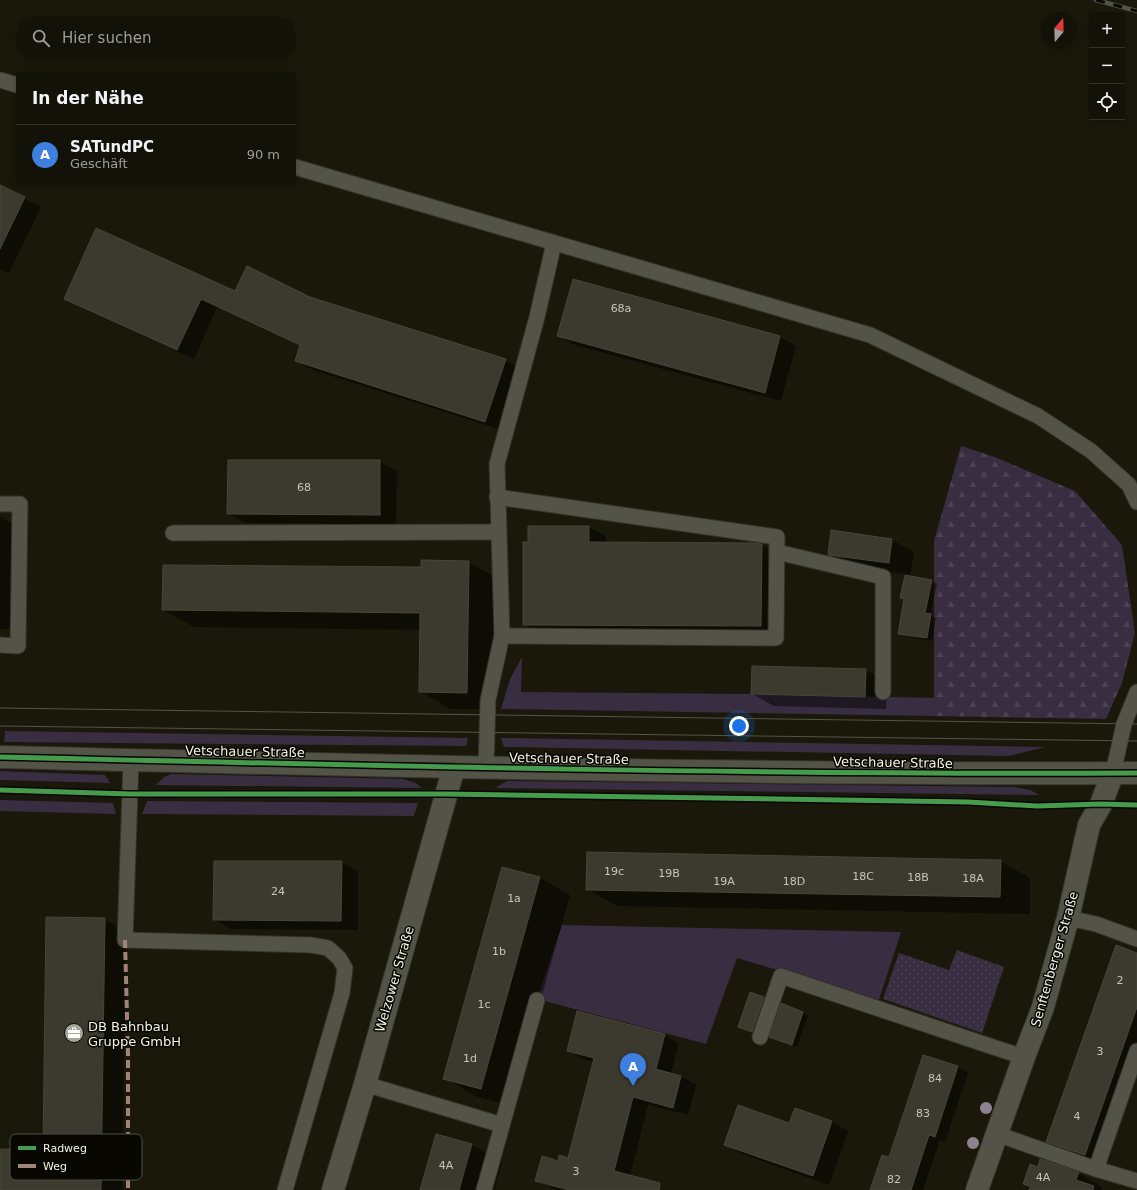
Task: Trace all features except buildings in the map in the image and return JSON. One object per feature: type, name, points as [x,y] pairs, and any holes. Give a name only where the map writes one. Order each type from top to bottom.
[{"type":"street","name":"Vetschauer Straße","points":[[0,757],[454,767],[988,774],[1137,773]]},
{"type":"street","name":"Welzower Straße","points":[[333,1190],[365,1084],[454,767]]},
{"type":"street","name":"Senftenberger Straße","points":[[977,1190],[1043,1007],[1068,918],[1089,825],[1101,804],[1113,773]]},
{"type":"lane","points":[[0,80],[16,85]]},
{"type":"lane","points":[[296,167],[870,335],[1038,416],[1091,452],[1129,485],[1137,502]]},
{"type":"lane","points":[[486,767],[488,700],[502,636],[497,464],[537,317],[554,243]]},
{"type":"lane","points":[[497,497],[777,537],[776,638],[502,636]]},
{"type":"lane","points":[[0,504],[20,504],[18,646],[0,645]]},
{"type":"lane","points":[[173,533],[499,532]]},
{"type":"lane","points":[[777,552],[883,577],[883,692]]},
{"type":"lane","points":[[1113,773],[1124,724],[1137,692]]},
{"type":"lane","points":[[131,760],[125,940],[311,946],[328,948],[339,958],[345,968],[342,994],[285,1190]]},
{"type":"lane","points":[[1068,918],[1096,924],[1137,939]]},
{"type":"lane","points":[[760,1037],[781,976],[999,1050],[1024,1057]]},
{"type":"lane","points":[[484,1190],[538,1000]]},
{"type":"lane","points":[[1096,1169],[1137,1051]]},
{"type":"lane","points":[[365,1084],[502,1125]]},
{"type":"lane","points":[[997,1134],[1096,1169],[1137,1181]]},
{"type":"green space","points":[[961,446],[995,457],[1075,491],[1122,545],[1135,633],[1122,683],[1106,719],[934,716],[934,541]]},
{"type":"green space","points":[[522,657],[521,692],[751,694],[935,698],[934,716],[501,709],[510,679]]},
{"type":"green space","points":[[5,731],[468,738],[466,746],[4,742]]},
{"type":"green space","points":[[501,738],[1045,747],[1009,756],[504,747]]},
{"type":"green space","points":[[0,771],[105,775],[110,783],[0,780]]},
{"type":"green space","points":[[171,774],[403,779],[416,783],[422,788],[156,785],[164,777]]},
{"type":"green space","points":[[507,781],[1014,787],[1030,790],[1040,795],[495,788]]},
{"type":"green space","points":[[0,800],[113,803],[116,814],[0,811]]},
{"type":"green space","points":[[147,801],[418,803],[414,816],[142,814]]},
{"type":"green space","points":[[562,925],[901,932],[879,1000],[737,958],[706,1044],[537,999]]},
{"type":"green space","points":[[957,950],[1004,967],[982,1033],[883,999],[899,953],[949,970]]},
{"type":"tram line","points":[[0,708],[1137,724]]},
{"type":"tram line","points":[[0,726],[1137,741]]},
{"type":"railway","points":[[1096,0],[1137,11]]},
{"type":"marked path","points":[[125,940],[128,1055],[128,1134]]},
{"type":"marked path","points":[[128,1180],[128,1190]]},
{"type":"cycle path","points":[[0,757],[426,767],[853,773],[1137,773]]},
{"type":"cycle path","points":[[0,790],[130,794],[446,794],[968,802],[1037,806],[1101,804],[1137,805]]},
{"type":"place","name":"DB Bahnbau Gruppe GmbH","points":[[74,1033]]},
{"type":"place","name":"SATundPC","points":[[633,1086]]}]
